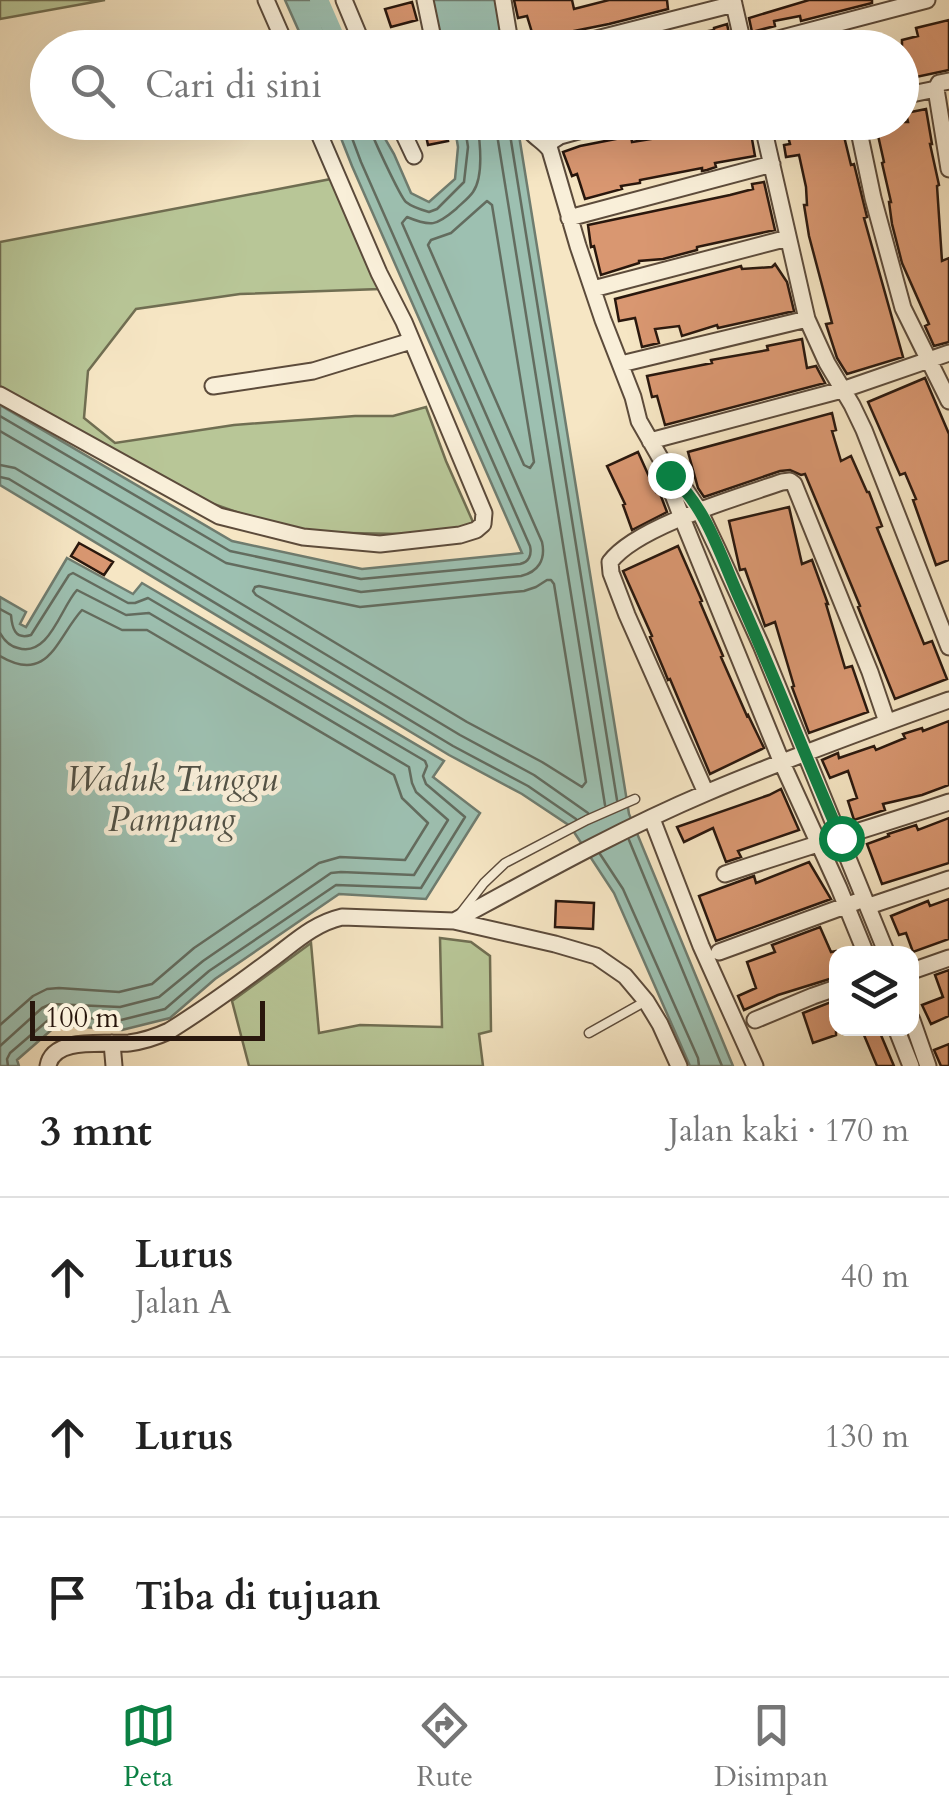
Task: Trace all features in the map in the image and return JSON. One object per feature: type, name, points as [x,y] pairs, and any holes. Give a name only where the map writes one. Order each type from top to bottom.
[{"type":"street","points":[[266,0],[279,30]]},
{"type":"street","points":[[344,0],[356,30]]},
{"type":"street","points":[[425,0],[431,30]]},
{"type":"street","points":[[503,0],[508,30]]},
{"type":"street","points":[[814,30],[927,0]]},
{"type":"street","points":[[629,30],[734,2],[740,30]]},
{"type":"street","points":[[833,25],[834,30]]},
{"type":"street","points":[[942,85],[949,167]]},
{"type":"street","points":[[0,395],[219,516],[303,537],[380,544],[460,536],[476,530],[483,524],[484,513],[322,140]]},
{"type":"street","points":[[406,140],[414,156]]},
{"type":"street","points":[[539,140],[546,145],[562,189],[639,421],[670,475],[699,510],[760,646],[884,946]]},
{"type":"street","points":[[546,145],[554,140]]},
{"type":"street","points":[[766,140],[807,319],[864,430],[949,647]]},
{"type":"street","points":[[860,140],[897,290],[908,321],[949,401]]},
{"type":"street","points":[[569,218],[772,164]]},
{"type":"street","points":[[593,288],[788,238]]},
{"type":"street","points":[[621,364],[807,319]]},
{"type":"street","points":[[213,386],[312,370],[411,341]]},
{"type":"street","points":[[650,441],[842,390],[949,352]]},
{"type":"street","points":[[670,475],[682,518],[782,763],[863,946]]},
{"type":"street","points":[[706,793],[627,615],[610,562],[617,553],[699,510],[782,482],[794,484],[887,722]]},
{"type":"street","points":[[454,922],[579,853],[706,793],[949,700]]},
{"type":"street","points":[[774,738],[786,738],[794,729]]},
{"type":"street","points":[[725,874],[949,802]]},
{"type":"street","points":[[649,820],[755,1066]]},
{"type":"street","points":[[719,952],[847,906],[949,879]]},
{"type":"street","points":[[48,1066],[56,1050],[66,1046],[155,1038],[169,1031],[313,928],[342,917],[454,922],[596,956],[625,976],[646,1001],[679,1066]]},
{"type":"street","points":[[919,968],[949,958]]},
{"type":"street","points":[[756,1020],[829,990]]},
{"type":"street","points":[[899,1036],[912,1066]]},
{"type":"street","points":[[918,1036],[928,1066]]},
{"type":"street","points":[[112,1043],[114,1066]]},
{"type":"lane","points":[[454,922],[505,863],[635,799]]},
{"type":"lane","points":[[589,1033],[646,1001]]},
{"type":"green space","points":[[0,0],[105,0],[0,19]]},
{"type":"green space","points":[[331,179],[379,289],[240,294],[136,309],[88,371],[84,418],[115,443],[234,425],[393,416],[426,407],[473,522],[456,535],[294,532],[205,501],[0,386],[0,242]]},
{"type":"green space","points":[[440,938],[471,942],[490,956],[491,1031],[479,1034],[483,1066],[249,1066],[232,1001],[311,943],[319,1033],[360,1025],[442,1027]]},
{"type":"water","points":[[285,0],[314,0],[324,30],[298,30]]},
{"type":"water","points":[[433,0],[497,0],[502,30],[439,30]]},
{"type":"water","points":[[342,140],[386,140],[411,193],[429,202],[455,179],[457,140],[520,140],[629,814],[733,1066],[690,1066],[614,893],[570,826],[0,485],[0,405],[232,541],[362,569],[522,553]]},
{"type":"water","name":"Waduk Tunggu Pampang","points":[[67,558],[133,594],[142,583],[444,761],[433,777],[480,813],[426,899],[339,894],[215,979],[170,1018],[122,1030],[57,1025],[17,1060],[19,1066],[0,1066],[0,597],[26,612],[20,624],[26,627]]},
{"type":"building","points":[[514,0],[572,0],[574,9],[609,0],[667,0],[668,9],[579,30],[531,30],[527,16],[518,18]]},
{"type":"building","points":[[809,0],[872,0],[801,21],[800,16],[774,21],[775,26],[760,30],[752,30],[749,18]]},
{"type":"building","points":[[412,2],[417,20],[391,27],[385,9]]},
{"type":"building","points":[[949,20],[949,70],[919,76],[916,28]]},
{"type":"building","points":[[926,109],[939,185],[942,261],[949,258],[949,342],[934,346],[925,326],[929,324],[902,263],[879,140],[919,140],[919,110]]},
{"type":"building","points":[[427,140],[448,140],[448,141],[428,145]]},
{"type":"building","points":[[611,140],[752,140],[755,156],[715,163],[716,167],[707,170],[640,180],[585,199],[577,174],[572,176],[563,152]]},
{"type":"building","points":[[789,140],[845,140],[903,357],[847,374],[837,358],[826,324],[832,323],[809,236],[804,205],[806,187],[799,155],[786,157],[784,145],[790,144]]},
{"type":"building","points":[[764,182],[775,230],[697,247],[663,259],[639,261],[601,275],[588,225],[730,195]]},
{"type":"building","points":[[775,264],[787,282],[794,311],[718,328],[717,325],[682,336],[679,326],[655,329],[659,343],[642,347],[635,318],[619,321],[615,299],[741,266],[742,269]]},
{"type":"building","points":[[802,339],[807,368],[816,366],[825,383],[665,425],[647,376]]},
{"type":"building","points":[[925,378],[949,434],[949,560],[936,565],[913,500],[916,499],[905,473],[900,475],[868,402]]},
{"type":"building","points":[[832,413],[836,430],[832,431],[841,461],[851,456],[869,492],[882,526],[877,528],[924,644],[932,641],[947,679],[895,699],[805,474],[780,471],[704,497],[688,452]]},
{"type":"building","points":[[638,452],[667,512],[632,530],[607,466]]},
{"type":"building","points":[[789,507],[802,564],[812,560],[845,668],[852,666],[868,712],[809,733],[775,622],[765,626],[745,569],[740,570],[729,521]]},
{"type":"building","points":[[79,543],[113,562],[104,575],[71,556]]},
{"type":"building","points":[[678,546],[721,657],[764,748],[710,774],[623,571]]},
{"type":"building","points":[[949,721],[949,785],[883,804],[885,810],[854,820],[848,801],[857,798],[848,771],[830,778],[822,760],[874,746],[876,750],[905,738],[903,734]]},
{"type":"building","points":[[781,789],[799,830],[738,851],[741,857],[726,862],[713,828],[684,842],[677,827],[769,795]]},
{"type":"building","points":[[949,818],[949,863],[882,884],[867,844],[916,825],[918,830]]},
{"type":"building","points":[[809,862],[831,899],[716,941],[699,896],[754,876],[756,883]]},
{"type":"building","points":[[949,899],[949,939],[919,950],[919,946],[911,946],[906,933],[899,935],[891,916],[928,901],[930,906]]},
{"type":"building","points":[[556,901],[594,903],[593,929],[555,927]]},
{"type":"building","points":[[820,927],[829,947],[829,979],[744,1010],[738,996],[756,988],[747,962],[775,952],[772,945]]},
{"type":"building","points":[[949,970],[949,1016],[931,1024],[922,1005],[943,997],[935,975]]},
{"type":"building","points":[[829,1003],[829,1036],[833,1036],[813,1043],[803,1013]]},
{"type":"building","points":[[864,1036],[881,1036],[894,1066],[877,1066]]},
{"type":"building","points":[[949,1044],[949,1066],[941,1066],[934,1050]]},
{"type":"waterway","points":[[319,0],[332,30]]},
{"type":"route","points":[[670,475],[683,486],[707,526],[841,838]]}]
